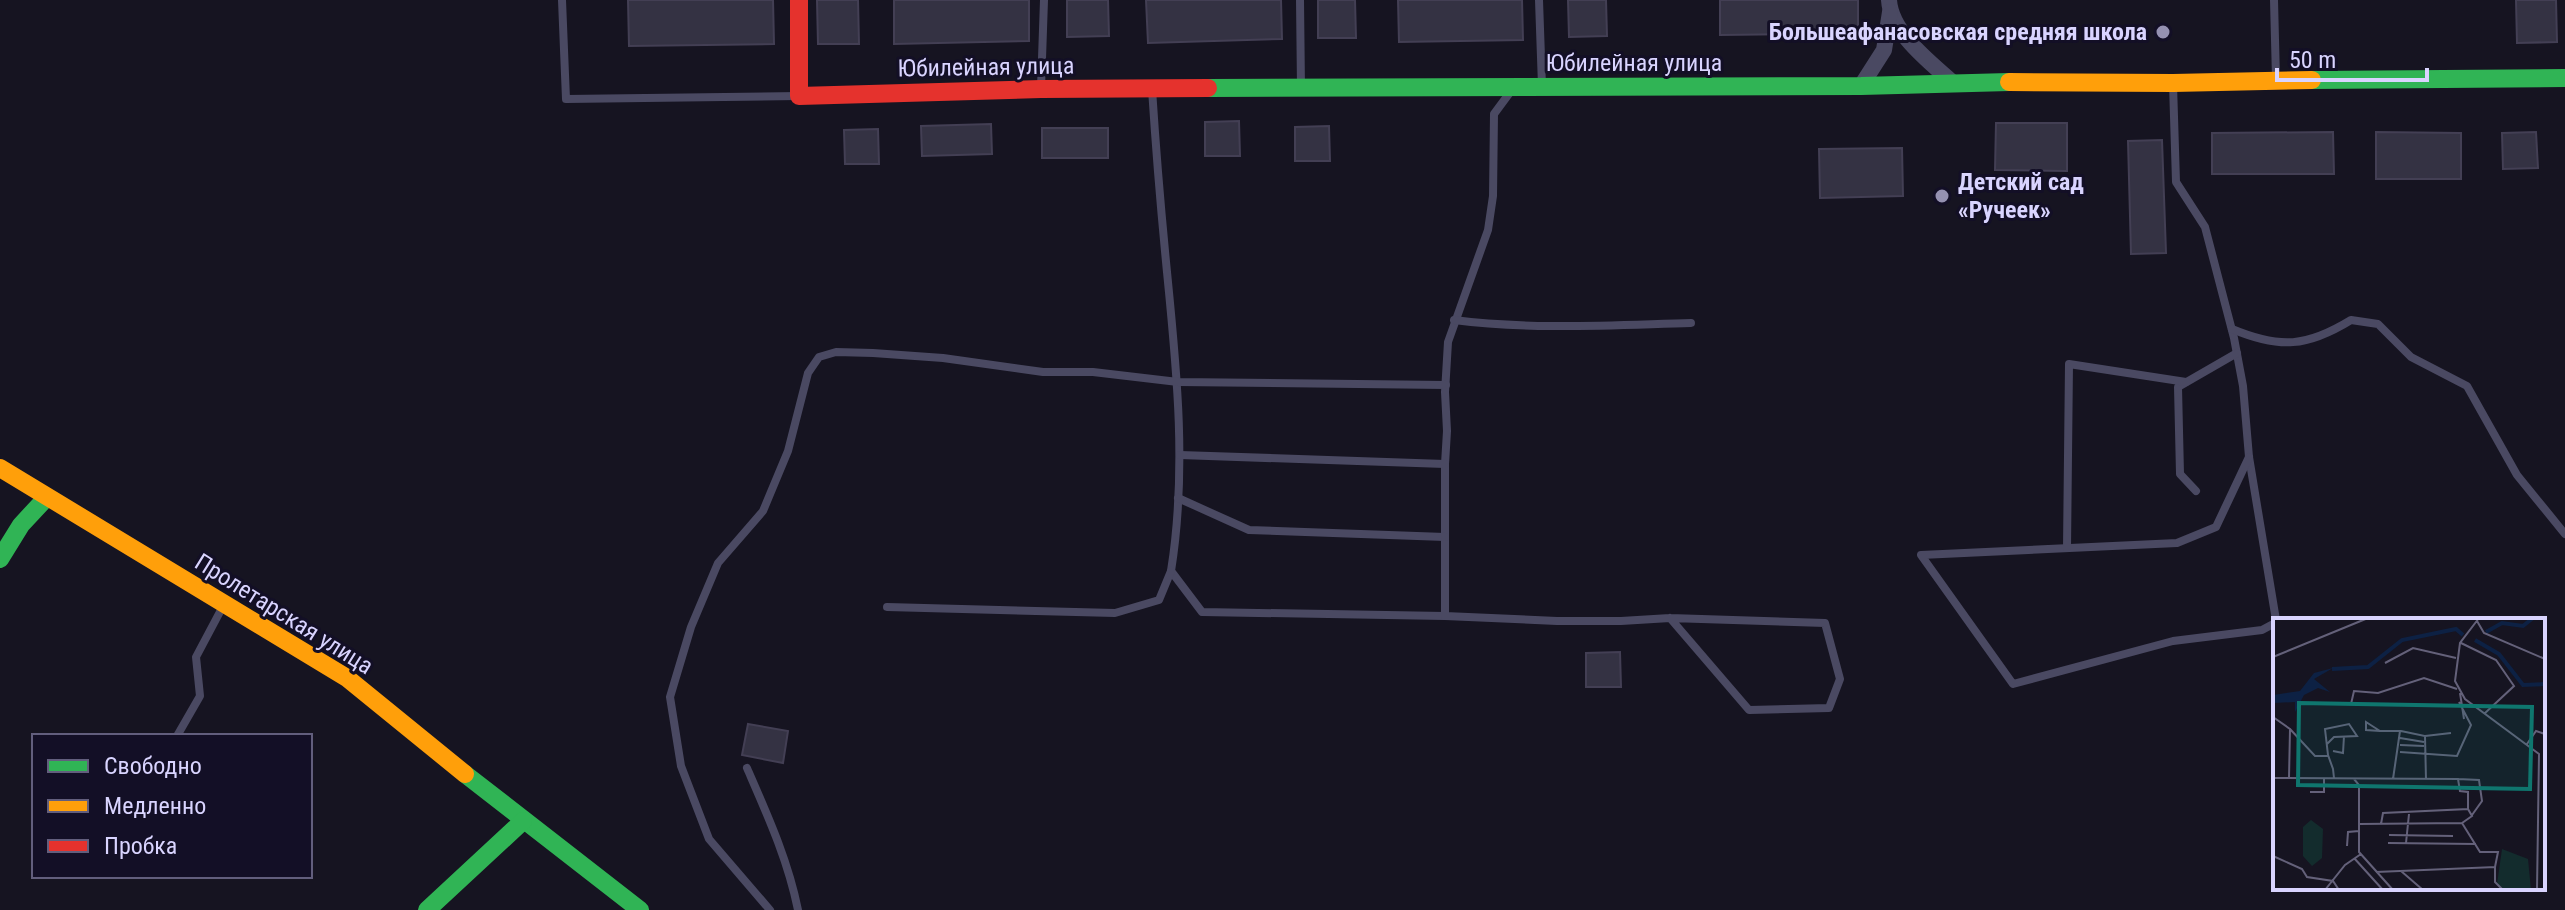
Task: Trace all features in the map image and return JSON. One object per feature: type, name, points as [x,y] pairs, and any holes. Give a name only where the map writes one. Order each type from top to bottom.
[{"type":"street","points":[[799,0],[799,96]]},
{"type":"street","points":[[1890,6],[1915,49],[1953,83]]},
{"type":"street","points":[[1861,86],[1884,50],[1890,6]]},
{"type":"street","name":"Юбилейная улица","points":[[799,96],[1041,89],[1861,86],[2053,81],[2173,83],[2565,78]]},
{"type":"street","name":"Пролетарская улица","points":[[0,468],[347,678],[523,821],[640,910]]},
{"type":"street","points":[[0,559],[21,525],[47,497]]},
{"type":"street","points":[[427,910],[523,821]]},
{"type":"lane","points":[[562,0],[566,99],[799,96]]},
{"type":"lane","points":[[1041,89],[1044,0]]},
{"type":"lane","points":[[1300,0],[1301,89]]},
{"type":"lane","points":[[1539,0],[1542,87]]},
{"type":"lane","points":[[2274,0],[2276,80]]},
{"type":"lane","points":[[2173,83],[2176,182],[2205,227],[2232,329],[2243,386],[2249,457],[2275,618]]},
{"type":"lane","points":[[1445,616],[1448,342],[1488,230],[1493,196],[1494,114],[1514,87]]},
{"type":"lane","points":[[887,607],[1115,613],[1159,600],[1171,571],[1177,532],[1180,455],[1178,382],[1152,89]]},
{"type":"lane","points":[[1454,320],[1481,324],[1577,326],[1691,323]]},
{"type":"lane","points":[[2232,329],[2259,340],[2298,343],[2329,334],[2351,320],[2378,324],[2411,357],[2467,386],[2517,475],[2565,534]]},
{"type":"lane","points":[[770,910],[709,839],[681,766],[670,697],[691,627],[718,563],[763,511],[788,451],[808,373],[819,357],[836,352],[873,353],[943,358],[1043,372],[1093,372],[1178,382],[1446,385]]},
{"type":"lane","points":[[2196,491],[2180,474],[2178,387],[2237,353]]},
{"type":"lane","points":[[2067,548],[2069,364],[2186,382]]},
{"type":"lane","points":[[1180,455],[1445,464]]},
{"type":"lane","points":[[2249,457],[2216,527],[2177,543],[1921,555],[2013,684],[2173,641],[2262,630],[2273,622]]},
{"type":"lane","points":[[1178,498],[1249,530],[1445,537]]},
{"type":"lane","points":[[1171,571],[1202,612],[1557,621],[1670,618],[1825,623],[1840,679],[1829,708],[1749,710],[1670,618]]},
{"type":"lane","points":[[178,734],[200,696],[196,657],[225,604]]},
{"type":"lane","points":[[747,768],[775,835],[798,910]]},
{"type":"building","points":[[628,0],[773,0],[774,44],[629,46]]},
{"type":"building","points":[[817,0],[858,0],[859,44],[818,44]]},
{"type":"building","points":[[894,0],[1029,0],[1029,41],[894,44]]},
{"type":"building","points":[[1067,0],[1108,0],[1109,36],[1067,37]]},
{"type":"building","points":[[1146,0],[1281,0],[1282,39],[1148,43]]},
{"type":"building","points":[[1318,0],[1355,0],[1356,38],[1318,38]]},
{"type":"building","points":[[1398,0],[1522,0],[1523,40],[1399,42]]},
{"type":"building","points":[[1568,0],[1606,0],[1607,36],[1569,37]]},
{"type":"building","points":[[1720,0],[1858,0],[1858,33],[1720,35]]},
{"type":"building","points":[[2516,0],[2556,0],[2557,42],[2517,43]]},
{"type":"building","points":[[1239,121],[1240,156],[1205,156],[1205,122]]},
{"type":"building","points":[[1996,123],[2067,123],[2067,171],[1995,170]]},
{"type":"building","points":[[991,124],[992,154],[922,156],[921,126]]},
{"type":"building","points":[[1329,126],[1330,161],[1295,161],[1295,127]]},
{"type":"building","points":[[1042,128],[1108,128],[1108,158],[1042,158]]},
{"type":"building","points":[[878,129],[879,164],[845,164],[844,130]]},
{"type":"building","points":[[2333,132],[2334,174],[2212,174],[2212,133]]},
{"type":"building","points":[[2376,132],[2461,133],[2461,179],[2376,179]]},
{"type":"building","points":[[2536,132],[2538,168],[2503,169],[2502,133]]},
{"type":"building","points":[[2162,140],[2166,253],[2131,254],[2128,141]]},
{"type":"building","points":[[1902,148],[1903,196],[1820,198],[1819,149]]},
{"type":"building","points":[[1620,652],[1621,687],[1586,687],[1586,653]]},
{"type":"building","points":[[748,724],[788,731],[783,763],[742,755]]},
{"type":"traffic: fast","points":[[2312,80],[2565,78]]},
{"type":"traffic: fast","points":[[1208,88],[1861,86],[2009,82]]},
{"type":"traffic: fast","points":[[0,559],[21,525],[47,497]]},
{"type":"traffic: fast","points":[[465,774],[640,910]]},
{"type":"traffic: fast","points":[[427,910],[523,821]]},
{"type":"traffic: slow","points":[[2009,82],[2312,80]]},
{"type":"traffic: slow","points":[[0,468],[347,678],[465,774]]},
{"type":"traffic: jam","points":[[799,0],[799,96],[1208,88]]},
{"type":"place","name":"Большеафанасовская средняя школа","points":[[2163,32]]},
{"type":"place","name":"Детский сад «Ручеек»","points":[[1942,196]]}]
